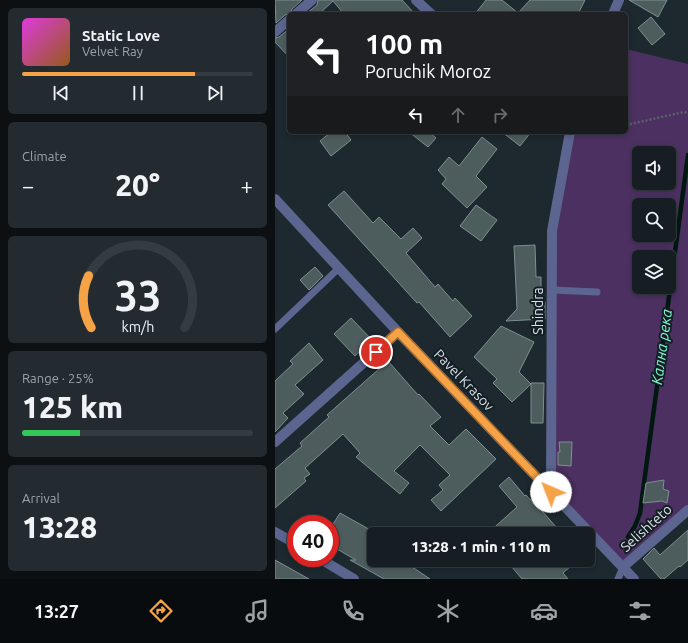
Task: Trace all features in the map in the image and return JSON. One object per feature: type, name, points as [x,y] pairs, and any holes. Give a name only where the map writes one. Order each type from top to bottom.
[{"type":"street","points":[[298,12],[311,0]]},
{"type":"street","points":[[416,0],[429,12]]},
{"type":"street","points":[[614,12],[619,0]]},
{"type":"street","points":[[275,32],[287,22]]},
{"type":"street","name":"Shindra","points":[[551,492],[552,231],[566,134]]},
{"type":"street","name":"Pavel Krasov","points":[[275,199],[398,332],[634,579]]},
{"type":"street","points":[[275,442],[398,332]]},
{"type":"street","name":"Selishteto","points":[[623,567],[688,510]]},
{"type":"street","points":[[275,532],[287,539]]},
{"type":"street","points":[[334,567],[354,579]]},
{"type":"lane","points":[[275,329],[339,268]]},
{"type":"lane","points":[[552,290],[597,292]]},
{"type":"lane","points":[[618,579],[623,567]]},
{"type":"path","points":[[628,125],[684,112],[688,113]]},
{"type":"shaded area","points":[[628,49],[688,64],[688,510],[623,567],[595,538],[595,527],[585,527],[551,492],[552,231],[570,134],[628,134]]},
{"type":"building","points":[[275,0],[302,0],[291,12],[287,12],[287,15],[276,23]]},
{"type":"building","points":[[318,0],[402,0],[413,12],[342,12],[333,1],[321,12],[308,12],[317,5]]},
{"type":"building","points":[[486,0],[502,0],[517,12],[477,12]]},
{"type":"building","points":[[530,0],[585,0],[579,12],[519,12]]},
{"type":"building","points":[[629,0],[667,0],[658,17]]},
{"type":"building","points":[[651,17],[665,34],[652,45],[638,28]]},
{"type":"building","points":[[287,31],[287,55],[275,42],[275,38],[279,37]]},
{"type":"building","points":[[329,134],[346,134],[351,140],[331,156],[320,141]]},
{"type":"building","points":[[412,134],[431,134],[436,138],[428,147]]},
{"type":"building","points":[[505,134],[529,134],[520,146]]},
{"type":"building","points":[[482,137],[497,149],[476,176],[487,187],[467,208],[442,184],[446,179],[438,170],[449,157],[459,166]]},
{"type":"building","points":[[344,191],[373,223],[379,217],[401,239],[413,228],[422,238],[406,253],[435,287],[438,284],[453,301],[455,298],[472,316],[450,337],[328,205]]},
{"type":"building","points":[[476,205],[497,220],[481,241],[460,226]]},
{"type":"building","points":[[535,245],[536,277],[541,277],[541,303],[545,302],[545,319],[506,321],[517,309],[514,246]]},
{"type":"building","points":[[315,267],[323,276],[309,290],[300,280]]},
{"type":"building","points":[[351,318],[372,340],[355,356],[334,334]]},
{"type":"building","points":[[501,326],[534,342],[519,372],[531,384],[512,402],[493,383],[497,379],[474,357]]},
{"type":"building","points":[[309,343],[323,360],[295,385],[304,394],[283,413],[288,418],[275,432],[275,381],[293,364],[290,361]]},
{"type":"building","points":[[388,361],[418,395],[419,394],[441,417],[430,426],[449,445],[466,429],[496,459],[441,511],[431,500],[443,490],[439,485],[450,475],[420,445],[394,471],[409,483],[400,494],[356,457],[360,453],[343,434],[305,468],[310,474],[304,478],[306,481],[275,508],[275,469],[302,446],[300,443],[329,417],[327,415]]},
{"type":"building","points":[[531,383],[544,383],[543,423],[531,423]]},
{"type":"building","points":[[559,442],[572,442],[571,466],[558,465],[558,452],[560,452]]},
{"type":"building","points":[[509,477],[525,496],[526,495],[535,505],[536,504],[556,527],[495,527],[517,507],[499,486]]},
{"type":"building","points":[[664,480],[663,489],[669,491],[667,503],[662,501],[643,503],[646,483]]},
{"type":"building","points":[[340,513],[367,528],[367,567],[412,567],[430,579],[384,579],[350,560],[356,560],[339,550]]},
{"type":"building","points":[[688,530],[688,560],[664,579],[661,579],[643,559],[654,548],[660,555]]},
{"type":"building","points":[[275,560],[309,579],[275,579]]},
{"type":"building","points":[[512,567],[570,567],[563,573],[568,579],[522,579]]},
{"type":"waterway","name":"Кална река","points":[[628,537],[635,526],[640,513],[688,155]]},
{"type":"route","points":[[376,352],[398,332],[551,492]]}]
